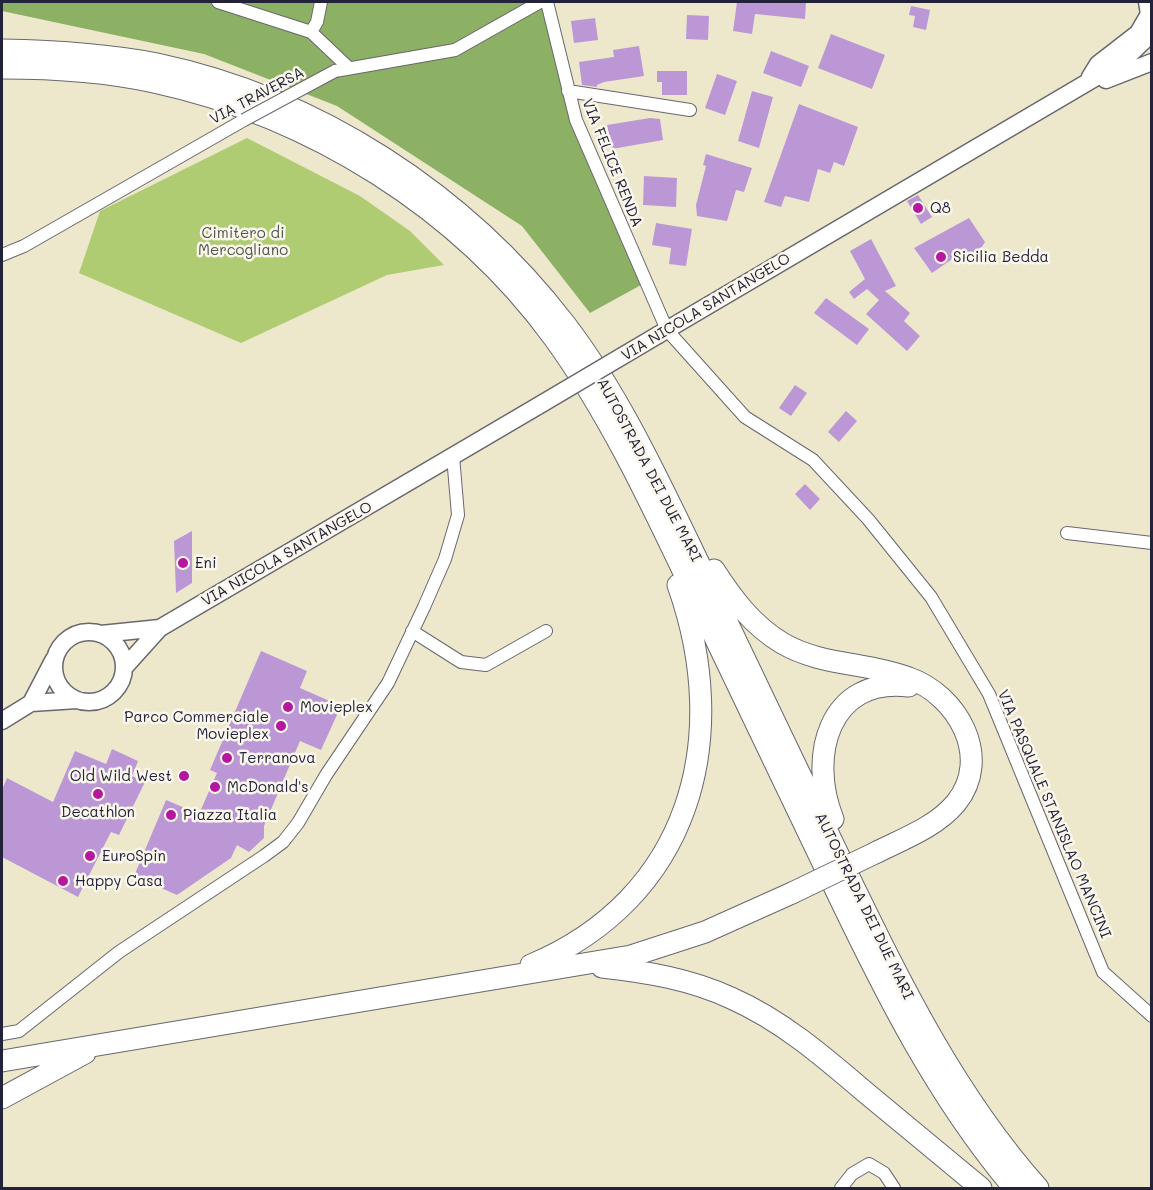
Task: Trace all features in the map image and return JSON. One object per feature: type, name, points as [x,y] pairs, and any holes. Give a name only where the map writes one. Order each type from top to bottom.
[{"type":"highway","name":"AUTOSTRADA DEI DUE MARI","points":[[2,50],[81,53],[158,64],[194,73],[266,98],[312,118],[378,154],[440,198],[492,242],[539,292],[567,326],[632,429],[886,953],[932,1041],[979,1114],[1038,1188]]},
{"type":"highway","name":"AUTOSTRADA DEI DUE MARI","points":[[2,68],[80,70],[152,81],[223,101],[304,134],[368,168],[458,234],[493,268],[552,336],[592,396],[653,508],[869,959],[917,1048],[965,1124],[1014,1188]]},
{"type":"highway","points":[[2,1061],[631,956],[676,943],[792,893],[875,853],[942,816],[956,802],[967,782],[971,756],[966,733],[955,712],[936,693],[909,678],[829,661],[797,651],[769,635],[747,615],[710,563],[644,433],[595,350],[545,288],[492,242]]},
{"type":"highway","points":[[497,977],[547,958],[578,942],[607,921],[637,891],[669,845],[685,812],[696,777],[702,733],[701,686],[696,651],[674,574],[649,521],[552,336]]},
{"type":"highway","points":[[936,693],[907,686],[884,686],[850,701],[840,710],[829,729],[822,755],[824,782],[830,812],[858,875],[979,1114]]},
{"type":"highway","points":[[581,965],[674,979],[711,990],[749,1006],[808,1045],[981,1188]]},
{"type":"highway","points":[[2,1098],[79,1056],[117,1041]]},
{"type":"highway","points":[[2,1076],[65,1050]]},
{"type":"main road","points":[[1088,83],[1098,64],[1138,33],[1149,14],[1147,2]]},
{"type":"main road","name":"VIA NICOLA SANTANGELO","points":[[2,721],[31,703],[76,700],[89,703],[109,696],[117,688],[124,668],[160,628],[1088,83],[1122,62],[1152,33]]},
{"type":"main road","points":[[1122,62],[1152,53]]},
{"type":"main road","points":[[1088,83],[1123,75],[1152,62]]},
{"type":"main road","name":"VIA NICOLA SANTANGELO","points":[[31,703],[56,656],[68,639],[78,634],[160,628]]},
{"type":"main road","points":[[101,634],[118,647],[124,668]]},
{"type":"main road","points":[[56,656],[55,677],[60,687],[76,700]]},
{"type":"street","points":[[218,2],[311,32],[349,68]]},
{"type":"street","points":[[311,32],[321,2]]},
{"type":"street","name":"VIA TRAVERSA","points":[[2,255],[24,246],[244,120],[335,71],[455,50],[540,2]]},
{"type":"street","name":"VIA FELICE RENDA","points":[[547,2],[576,120],[663,332]]},
{"type":"street","points":[[568,91],[690,110]]},
{"type":"street","name":"VIA PASQUALE STANISLAO MANCINI","points":[[663,332],[745,417],[813,460],[868,519],[931,597],[989,694],[1103,972],[1152,1016]]},
{"type":"street","points":[[2,1034],[19,1031],[119,952],[283,842],[298,823],[326,775],[388,683],[445,559],[458,515],[453,456]]},
{"type":"street","points":[[1067,533],[1152,543]]},
{"type":"street","points":[[412,631],[461,662],[486,665],[546,632]]},
{"type":"street","points":[[841,1188],[852,1174],[869,1164],[884,1173],[894,1188]]},
{"type":"green space","points":[[2,2],[544,2],[568,111],[641,285],[590,313],[522,226],[337,106],[204,54],[2,11]]},
{"type":"green space","name":"Cimitero di Mercogliano","points":[[247,138],[360,196],[410,231],[444,265],[387,275],[241,343],[79,273],[100,211]]},
{"type":"building","points":[[737,2],[806,2],[805,19],[755,14],[752,34],[733,31]]},
{"type":"building","points":[[911,6],[930,10],[926,30],[913,27],[915,16],[909,15]]},
{"type":"building","points":[[687,15],[709,16],[708,40],[686,39]]},
{"type":"building","points":[[595,18],[598,40],[574,43],[571,21]]},
{"type":"building","points":[[831,34],[885,55],[872,89],[818,68]]},
{"type":"building","points":[[639,46],[644,76],[604,82],[597,87],[582,85],[579,62],[614,57],[613,50]]},
{"type":"building","points":[[771,51],[809,66],[801,87],[763,73]]},
{"type":"building","points":[[657,71],[687,71],[687,95],[662,95],[662,82],[657,82]]},
{"type":"building","points":[[717,74],[737,81],[725,115],[705,108]]},
{"type":"building","points":[[752,91],[773,97],[759,148],[738,141]]},
{"type":"building","points":[[799,104],[858,127],[844,166],[834,162],[830,173],[818,169],[809,202],[785,196],[781,207],[764,202]]},
{"type":"building","points":[[650,118],[660,119],[663,140],[612,149],[607,125]]},
{"type":"building","points":[[706,154],[752,168],[744,192],[736,190],[727,221],[697,216],[696,205],[706,166],[703,165]]},
{"type":"building","points":[[644,176],[677,178],[676,207],[643,205]]},
{"type":"building","points":[[918,195],[932,217],[921,224],[907,201]]},
{"type":"building","points":[[969,218],[985,242],[980,250],[965,259],[961,253],[932,273],[914,248]]},
{"type":"building","points":[[656,223],[692,229],[686,266],[669,264],[671,248],[652,245]]},
{"type":"building","points":[[871,239],[896,286],[885,291],[910,313],[904,321],[920,336],[907,351],[866,314],[879,300],[867,289],[854,299],[849,292],[865,279],[850,251]]},
{"type":"building","points":[[826,298],[869,329],[857,345],[814,313]]},
{"type":"building","points":[[795,385],[807,393],[791,416],[779,408]]},
{"type":"building","points":[[846,411],[857,421],[839,442],[828,432]]},
{"type":"building","points":[[805,484],[820,499],[810,510],[795,494]]},
{"type":"building","points":[[192,531],[192,583],[176,593],[174,541]]},
{"type":"building","name":"Parco Commerciale Movieplex","points":[[261,651],[307,671],[300,688],[341,706],[321,750],[300,741],[264,826],[264,838],[249,852],[237,845],[231,858],[177,895],[134,876],[166,800],[199,814],[217,773],[210,770]]},
{"type":"building","points":[[112,749],[138,761],[132,776],[145,782],[119,835],[111,832],[78,897],[2,857],[2,790],[7,778],[53,802],[75,751],[106,764]]},
{"type":"place","name":"Q8","points":[[918,208]]},
{"type":"place","name":"Sicilia Bedda","points":[[941,257]]},
{"type":"place","name":"Eni","points":[[183,563]]},
{"type":"place","name":"Movieplex","points":[[288,707]]},
{"type":"place","name":"Parco Commerciale Movieplex","points":[[281,726]]},
{"type":"place","name":"Terranova","points":[[227,758]]},
{"type":"place","name":"Old Wild West","points":[[184,776]]},
{"type":"place","name":"McDonald's","points":[[215,787]]},
{"type":"place","name":"Decathlon","points":[[98,794]]},
{"type":"place","name":"Piazza Italia","points":[[171,815]]},
{"type":"place","name":"EuroSpin","points":[[90,856]]},
{"type":"place","name":"Happy Casa","points":[[63,881]]}]
